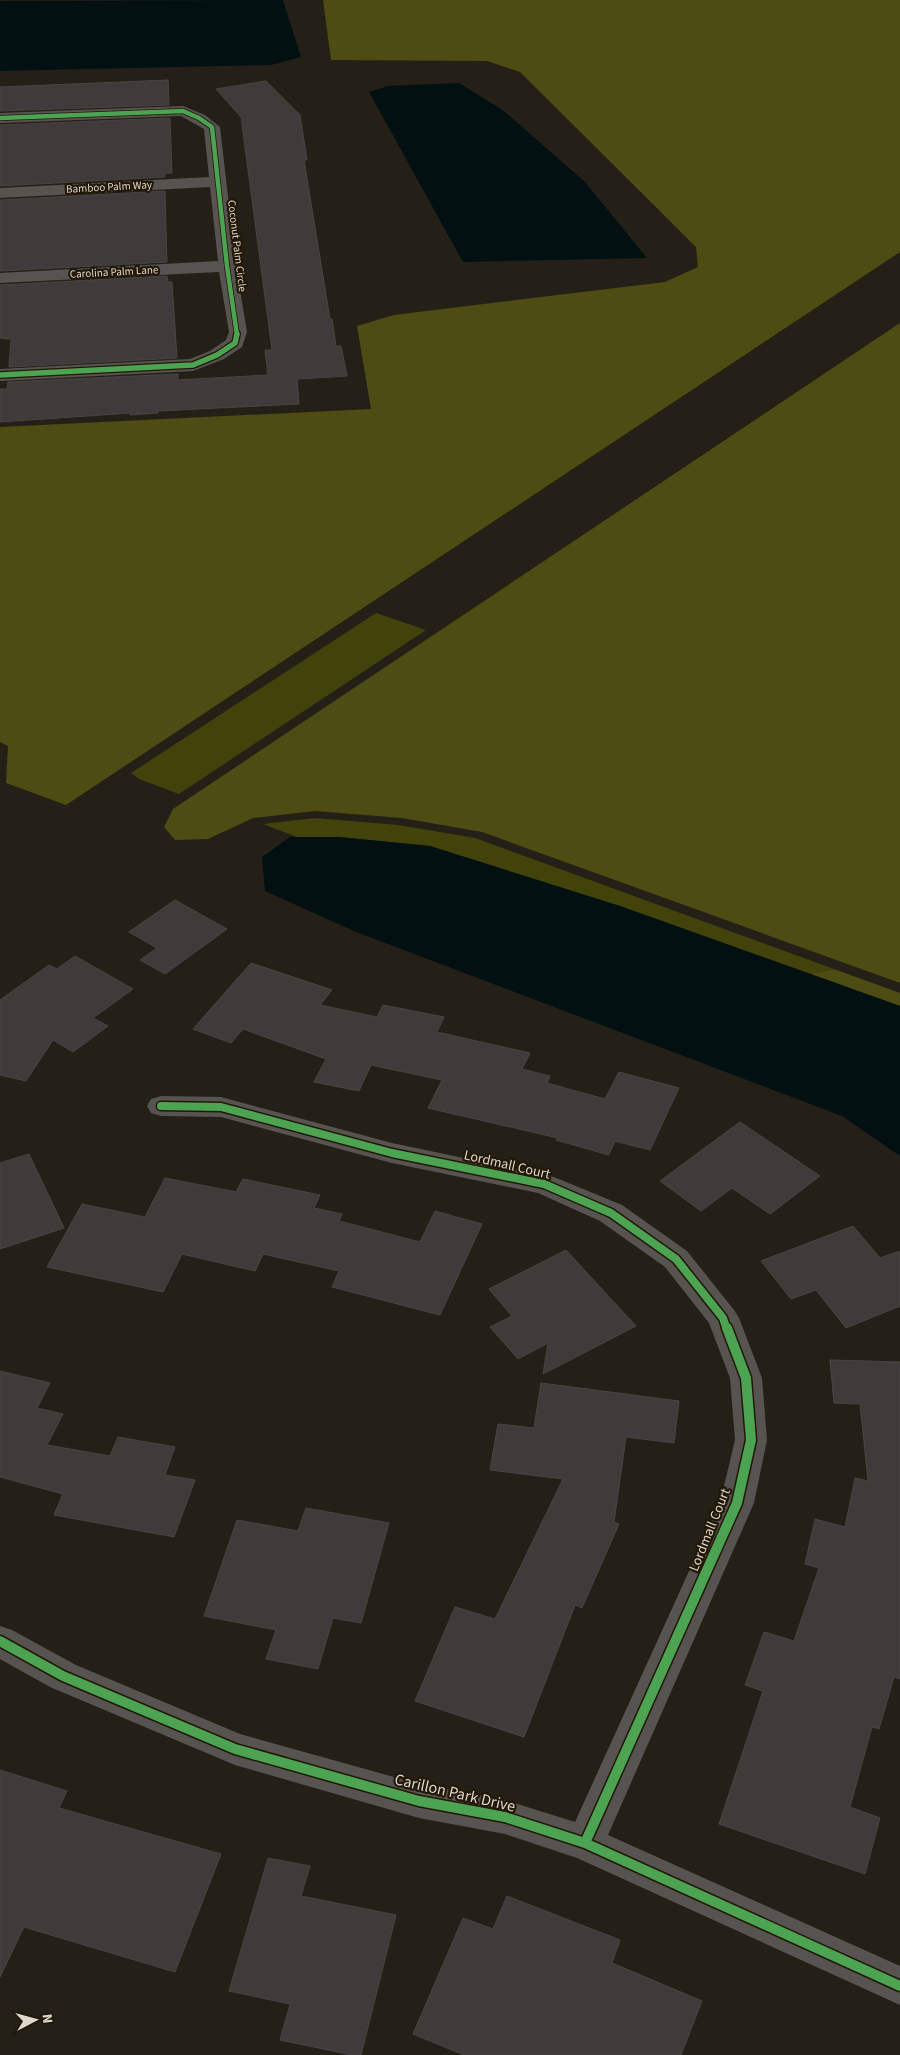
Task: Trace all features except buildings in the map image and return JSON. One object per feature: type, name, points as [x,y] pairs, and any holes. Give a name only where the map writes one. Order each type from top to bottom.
[{"type":"street","name":"Coconut Palm Circle","points":[[0,118],[183,111],[199,118],[212,127],[227,266],[238,332],[235,343],[217,355],[193,365],[0,375]]},
{"type":"street","name":"Bamboo Palm Way","points":[[0,192],[218,182]]},
{"type":"street","name":"Carolina Palm Lane","points":[[0,278],[227,266]]},
{"type":"street","name":"Lordmall Court","points":[[161,1106],[221,1107],[392,1153],[544,1184],[611,1213],[676,1259],[723,1318],[746,1378],[751,1440],[737,1503],[585,1843]]},
{"type":"street","name":"Carillon Park Drive","points":[[0,1641],[63,1676],[235,1749],[419,1801],[505,1816],[585,1843],[900,1986]]},
{"type":"shaded area","points":[[283,0],[301,57],[271,65],[0,71],[0,1]]},
{"type":"shaded area","points":[[323,0],[900,0],[900,252],[66,805],[6,783],[8,746],[0,742],[0,427],[371,409],[357,326],[394,315],[665,282],[698,267],[696,247],[520,72],[487,61],[331,60]]},
{"type":"shaded area","points":[[459,83],[504,111],[585,182],[647,258],[463,262],[369,92],[388,86]]},
{"type":"shaded area","points":[[900,323],[900,983],[482,832],[402,818],[315,811],[253,818],[208,839],[175,840],[164,827],[173,809]]},
{"type":"shaded area","points":[[376,613],[426,630],[179,794],[139,779],[131,773]]},
{"type":"shaded area","points":[[315,818],[398,825],[475,838],[834,969],[811,974],[620,906],[430,846],[339,837],[297,837],[263,824]]},
{"type":"shaded area","points":[[290,837],[339,837],[430,846],[620,906],[900,1006],[900,1156],[842,1116],[356,932],[265,891],[262,857]]},
{"type":"shaded area","points":[[834,969],[900,993],[900,1006],[811,974]]},
{"type":"cycle path","points":[[0,118],[183,111],[199,118],[212,127],[227,266],[238,332],[235,343],[217,355],[193,365],[0,375]]},
{"type":"cycle path","points":[[161,1106],[221,1107],[392,1153],[544,1184],[611,1213],[676,1259],[723,1318],[746,1378],[751,1440],[737,1503],[585,1843]]},
{"type":"cycle path","points":[[0,1641],[63,1676],[235,1749],[419,1801],[505,1817],[585,1843],[900,1986]]}]
